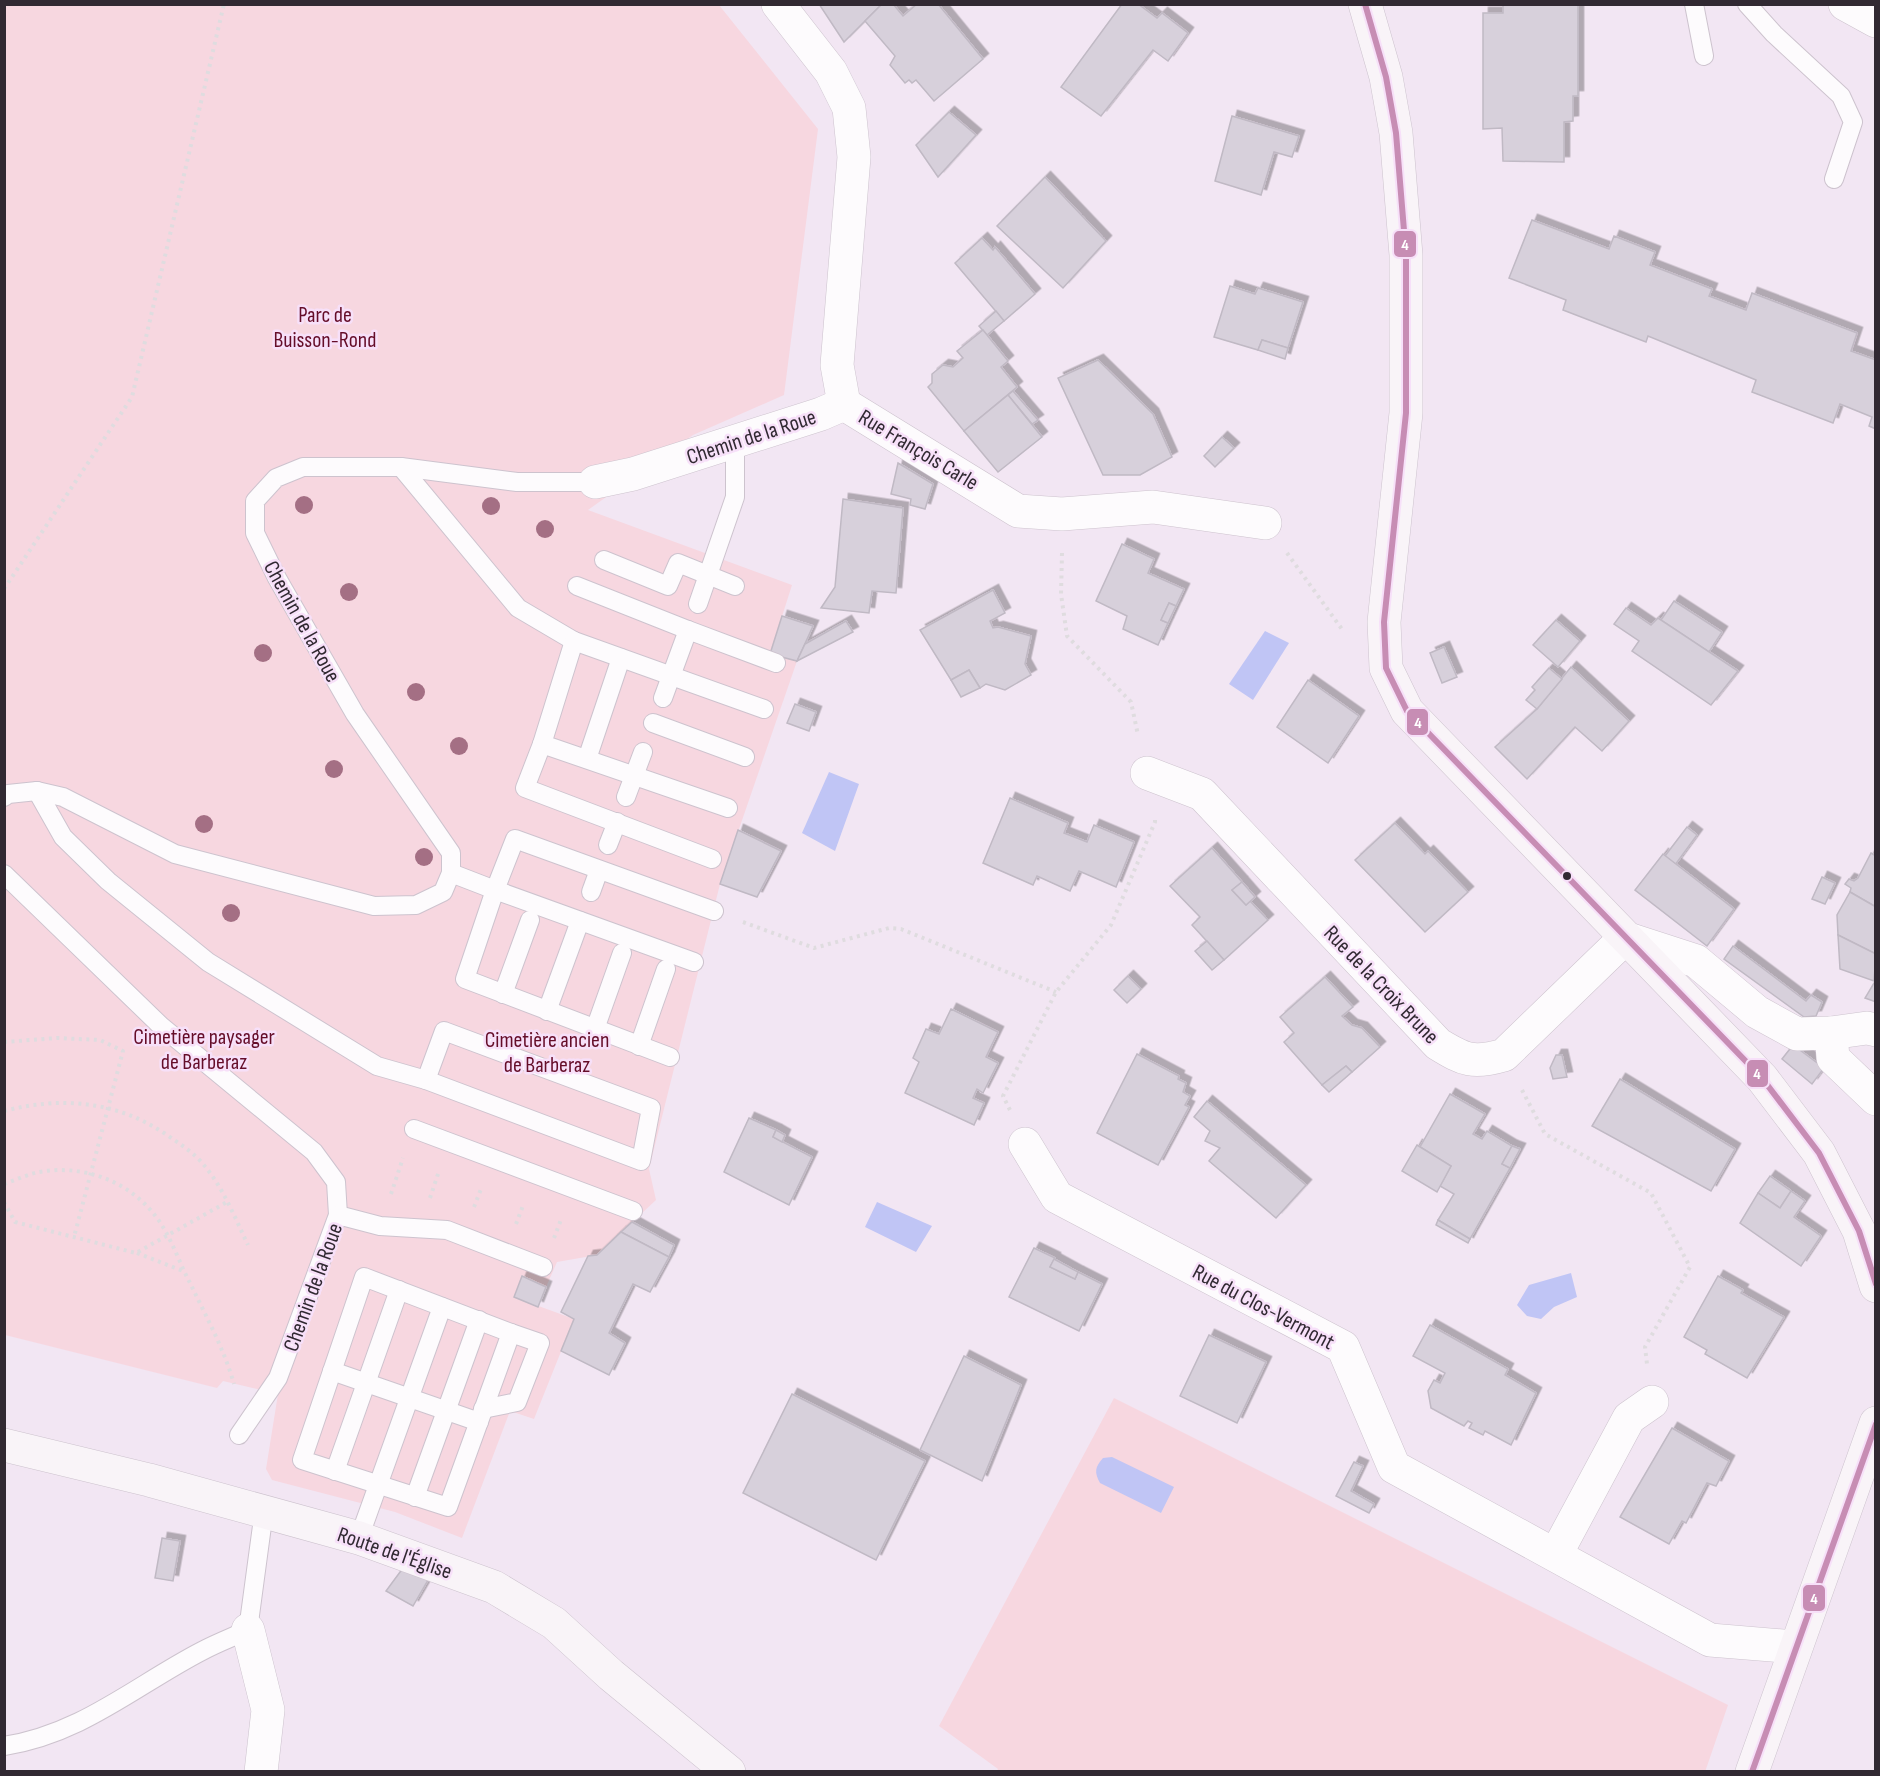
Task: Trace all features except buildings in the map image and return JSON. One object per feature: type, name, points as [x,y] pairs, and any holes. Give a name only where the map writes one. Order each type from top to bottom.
[{"type":"main road","points":[[1365,4],[1386,77],[1396,133],[1406,255],[1406,413],[1384,622],[1386,668],[1407,711],[1762,1078],[1820,1153],[1859,1231],[1875,1286]]},
{"type":"main road","points":[[1752,1772],[1875,1423]]},
{"type":"main road","name":"Route de l'Église","points":[[4,1445],[264,1511],[359,1538],[494,1587],[554,1623],[611,1675],[729,1772]]},
{"type":"street","name":"Rue François Carle","points":[[778,4],[831,72],[849,108],[854,157],[837,365],[844,404],[1018,511],[1062,514],[1153,507],[1265,523]]},
{"type":"street","points":[[1845,4],[1875,21]]},
{"type":"street","name":"Chemin de la Roue","points":[[595,482],[633,474],[821,414],[844,404]]},
{"type":"street","name":"Rue de la Croix Brune","points":[[1148,773],[1202,794],[1438,1044],[1462,1059],[1483,1061],[1504,1054]]},
{"type":"street","points":[[1504,1054],[1625,938],[1696,961],[1757,1012],[1797,1034],[1831,1033],[1867,1028],[1875,1030]]},
{"type":"street","points":[[1831,1033],[1833,1058],[1875,1099]]},
{"type":"street","name":"Rue du Clos-Vermont","points":[[1025,1144],[1057,1197],[1343,1347],[1394,1467],[1710,1640],[1795,1647]]},
{"type":"street","points":[[1556,1554],[1629,1418],[1652,1402]]},
{"type":"street","points":[[248,1630],[268,1710],[261,1772]]},
{"type":"lane","points":[[1694,4],[1704,56]]},
{"type":"lane","points":[[1747,4],[1774,34],[1841,96],[1853,122],[1834,179]]},
{"type":"lane","points":[[698,604],[735,498],[735,440]]},
{"type":"lane","name":"Chemin de la Roue","points":[[451,873],[451,853],[355,714],[277,578],[255,533],[255,501],[276,478],[303,467],[401,467],[517,482],[595,482]]},
{"type":"lane","points":[[401,467],[518,608],[574,641],[764,709]]},
{"type":"lane","points":[[604,560],[668,586],[678,563],[735,586]]},
{"type":"lane","points":[[577,586],[776,663]]},
{"type":"lane","points":[[663,698],[688,630]]},
{"type":"lane","points":[[574,641],[542,744],[525,788],[712,859]]},
{"type":"lane","points":[[587,759],[621,658]]},
{"type":"lane","points":[[653,723],[745,757]]},
{"type":"lane","points":[[542,744],[728,808]]},
{"type":"lane","points":[[626,797],[643,752]]},
{"type":"lane","points":[[37,791],[63,837],[108,881],[208,962],[377,1066],[421,1078],[641,1161],[651,1108],[444,1031],[421,1078]]},
{"type":"lane","points":[[4,797],[8,794],[37,791],[63,797],[175,854],[374,906],[416,905],[443,892],[451,873],[694,962]]},
{"type":"lane","points":[[608,845],[617,822]]},
{"type":"lane","points":[[670,1057],[465,980],[495,890],[515,839],[714,911]]},
{"type":"lane","points":[[591,892],[599,870]]},
{"type":"lane","name":"Chemin de la Roue","points":[[4,874],[161,1026],[314,1152],[336,1182],[339,1215],[278,1378],[239,1436]]},
{"type":"lane","points":[[503,994],[530,920]]},
{"type":"lane","points":[[547,1011],[580,921]]},
{"type":"lane","points":[[595,1029],[622,953]]},
{"type":"lane","points":[[639,1046],[666,969]]},
{"type":"lane","points":[[414,1129],[633,1211]]},
{"type":"lane","points":[[339,1215],[380,1226],[447,1230],[543,1267]]},
{"type":"lane","points":[[332,1371],[447,1411],[481,1415],[517,1402],[540,1343],[364,1277],[332,1371],[302,1460],[448,1507],[481,1415],[511,1333]]},
{"type":"lane","points":[[335,1471],[399,1290]]},
{"type":"lane","points":[[359,1538],[442,1306]]},
{"type":"lane","points":[[415,1497],[479,1320]]},
{"type":"lane","points":[[4,1746],[24,1743],[73,1725],[118,1703],[202,1651],[248,1630],[264,1511]]},
{"type":"path","points":[[4,589],[132,397],[224,5]]},
{"type":"path","points":[[1025,1144],[1003,1096],[1056,992],[1111,925],[1155,822],[1148,773],[1131,702],[1067,636],[1061,594],[1062,514]]},
{"type":"path","points":[[1265,523],[1346,634],[1386,668]]},
{"type":"path","points":[[714,911],[814,948],[889,928],[901,929],[1056,992]]},
{"type":"path","points":[[4,1042],[57,1038],[100,1040],[123,1051],[74,1237]]},
{"type":"path","points":[[1504,1054],[1545,1134],[1651,1193],[1690,1267],[1645,1347],[1652,1402]]},
{"type":"path","points":[[4,1111],[28,1105],[68,1102],[108,1106],[155,1127],[187,1149],[204,1165],[227,1202],[248,1245]]},
{"type":"path","points":[[390,1195],[414,1129]]},
{"type":"path","points":[[4,1184],[38,1172],[64,1170],[91,1173],[104,1177],[137,1197],[156,1217],[167,1235],[222,1350],[234,1383],[239,1436]]},
{"type":"path","points":[[4,1202],[15,1222],[136,1253],[184,1272]]},
{"type":"path","points":[[136,1253],[227,1202]]},
{"type":"green space","points":[[4,5],[719,5],[818,129],[784,395],[693,435],[588,510],[792,585],[770,654],[797,661],[720,884],[649,1169],[656,1200],[597,1255],[557,1262],[546,1287],[522,1277],[514,1297],[574,1319],[534,1419],[510,1411],[462,1538],[395,1512],[272,1480],[266,1469],[278,1394],[223,1381],[217,1388],[5,1335]]},
{"type":"green space","points":[[1114,1398],[1728,1705],[1705,1772],[997,1771],[998,1769],[939,1726]]},
{"type":"water","points":[[1265,631],[1289,643],[1253,700],[1229,684]]},
{"type":"water","points":[[829,772],[859,784],[835,851],[802,833]]},
{"type":"water","points":[[877,1202],[932,1226],[916,1252],[865,1227]]},
{"type":"water","points":[[1571,1273],[1577,1297],[1554,1307],[1541,1319],[1527,1316],[1517,1305],[1529,1285]]},
{"type":"water","points":[[1112,1457],[1174,1487],[1161,1513],[1100,1483],[1096,1473],[1097,1467],[1103,1458]]},
{"type":"transit line","name":"4","points":[[1365,4],[1386,77],[1396,133],[1406,255],[1406,413],[1384,622],[1386,668],[1407,711],[1762,1078],[1819,1153],[1859,1231],[1876,1284]]},
{"type":"transit line","name":"4","points":[[1752,1772],[1876,1424]]},
{"type":"park label","name":"Parc de Buisson-Rond","points":[[325,326]]},
{"type":"park label","name":"Cimetière paysager de Barberaz","points":[[204,1048]]},
{"type":"park label","name":"Cimetière ancien de Barberaz","points":[[547,1052]]}]
